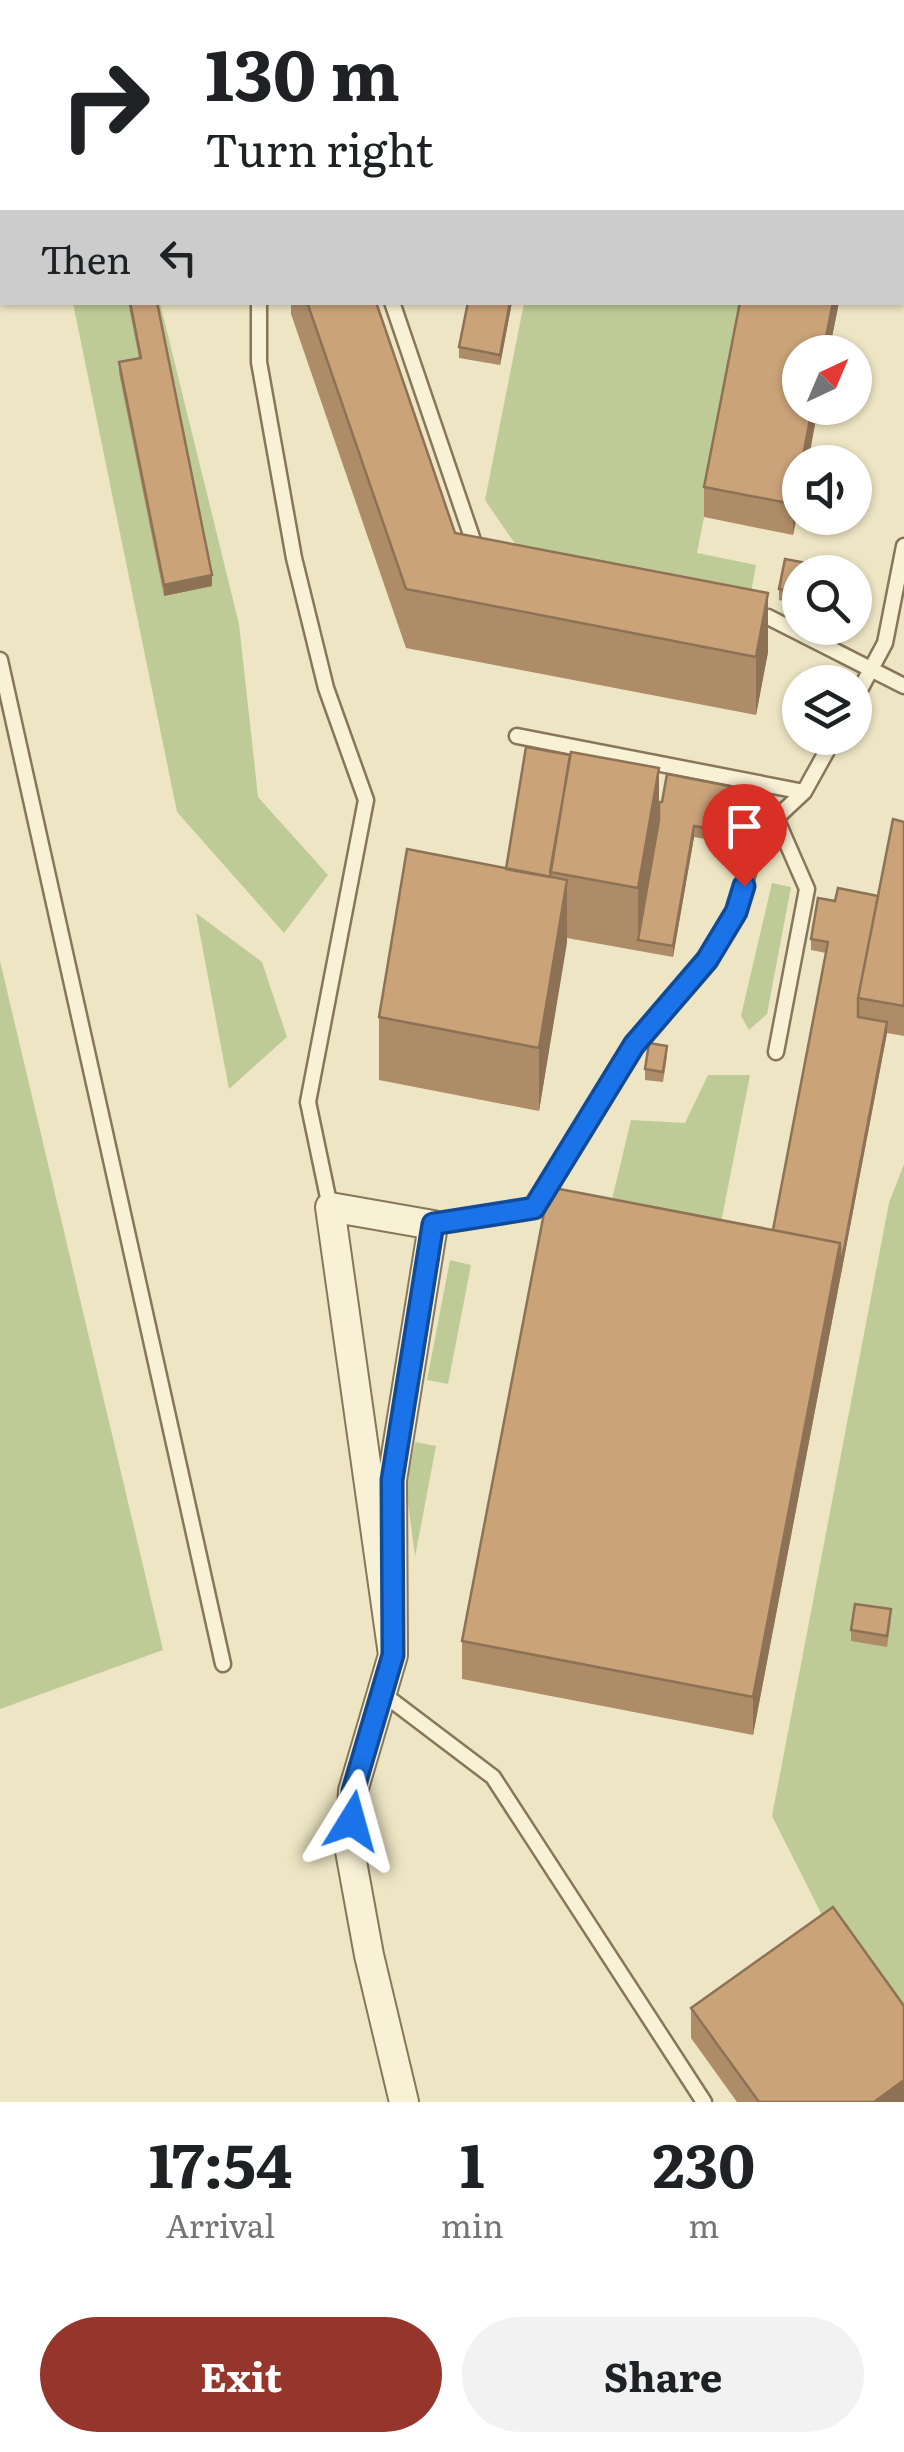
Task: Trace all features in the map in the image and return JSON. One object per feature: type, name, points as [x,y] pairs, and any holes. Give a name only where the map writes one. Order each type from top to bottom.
[{"type":"street","points":[[393,1655],[330,1207],[433,1224],[392,1480],[393,1655],[353,1791],[350,1851],[369,1955],[404,2102]]},
{"type":"lane","points":[[259,305],[260,362],[294,558],[326,688],[366,800],[308,1102],[330,1207]]},
{"type":"lane","points":[[393,305],[481,562]]},
{"type":"lane","points":[[872,668],[885,643],[904,546]]},
{"type":"lane","points":[[730,610],[768,617],[861,665]]},
{"type":"lane","points":[[0,660],[223,1664]]},
{"type":"lane","points":[[872,670],[904,686]]},
{"type":"lane","points":[[518,736],[804,792]]},
{"type":"lane","points":[[433,1224],[534,1208],[634,1045],[707,960],[736,912],[760,832],[804,792],[825,755]]},
{"type":"lane","points":[[776,818],[807,890],[776,1052]]},
{"type":"lane","points":[[382,1692],[493,1778],[704,2102]]},
{"type":"green space","points":[[73,305],[160,305],[239,624],[258,797],[328,875],[284,933],[177,812]]},
{"type":"green space","points":[[524,305],[746,305],[697,553],[756,565],[750,598],[522,554],[485,500]]},
{"type":"green space","points":[[772,883],[791,887],[767,1014],[749,1030],[741,1016]]},
{"type":"green space","points":[[196,913],[262,962],[287,1037],[229,1089]]},
{"type":"green space","points":[[0,961],[163,1650],[0,1709]]},
{"type":"green space","points":[[708,1075],[750,1075],[719,1233],[609,1212],[631,1120],[685,1123]]},
{"type":"green space","points":[[904,1164],[904,2037],[833,1937],[772,1816],[889,1203]]},
{"type":"green space","points":[[450,1260],[471,1265],[448,1384],[427,1380]]},
{"type":"green space","points":[[415,1442],[436,1446],[415,1557],[406,1487]]},
{"type":"building","points":[[131,305],[158,305],[212,575],[164,585],[119,362],[141,358]]},
{"type":"building","points":[[308,305],[377,305],[455,533],[768,593],[756,657],[406,589]]},
{"type":"building","points":[[467,305],[509,305],[500,355],[459,347]]},
{"type":"building","points":[[739,305],[832,305],[826,335],[782,335],[782,425],[809,425],[805,445],[782,445],[782,502],[704,487]]},
{"type":"building","points":[[526,747],[570,755],[550,877],[506,869]]},
{"type":"building","points":[[571,752],[659,768],[638,888],[550,872]]},
{"type":"building","points":[[667,774],[729,786],[722,831],[694,826],[673,946],[638,940],[659,802]]},
{"type":"building","points":[[893,819],[904,822],[904,1006],[858,998]]},
{"type":"building","points":[[407,849],[567,880],[539,1048],[379,1017]]},
{"type":"building","points":[[838,888],[878,896],[858,998],[858,1017],[887,1022],[840,1270],[840,1243],[773,1230],[828,942],[811,939],[818,898],[835,901]]},
{"type":"building","points":[[649,1043],[667,1046],[663,1072],[645,1069]]},
{"type":"building","points":[[549,1187],[840,1243],[753,1697],[462,1641]]},
{"type":"building","points":[[855,1604],[891,1609],[887,1636],[851,1630]]},
{"type":"building","points":[[833,1907],[904,2006],[904,2080],[874,2102],[759,2102],[691,2008]]},
{"type":"route","points":[[352,1821],[353,1791],[393,1655],[392,1480],[433,1224],[534,1208],[634,1045],[707,960],[736,912],[744,886]]}]
